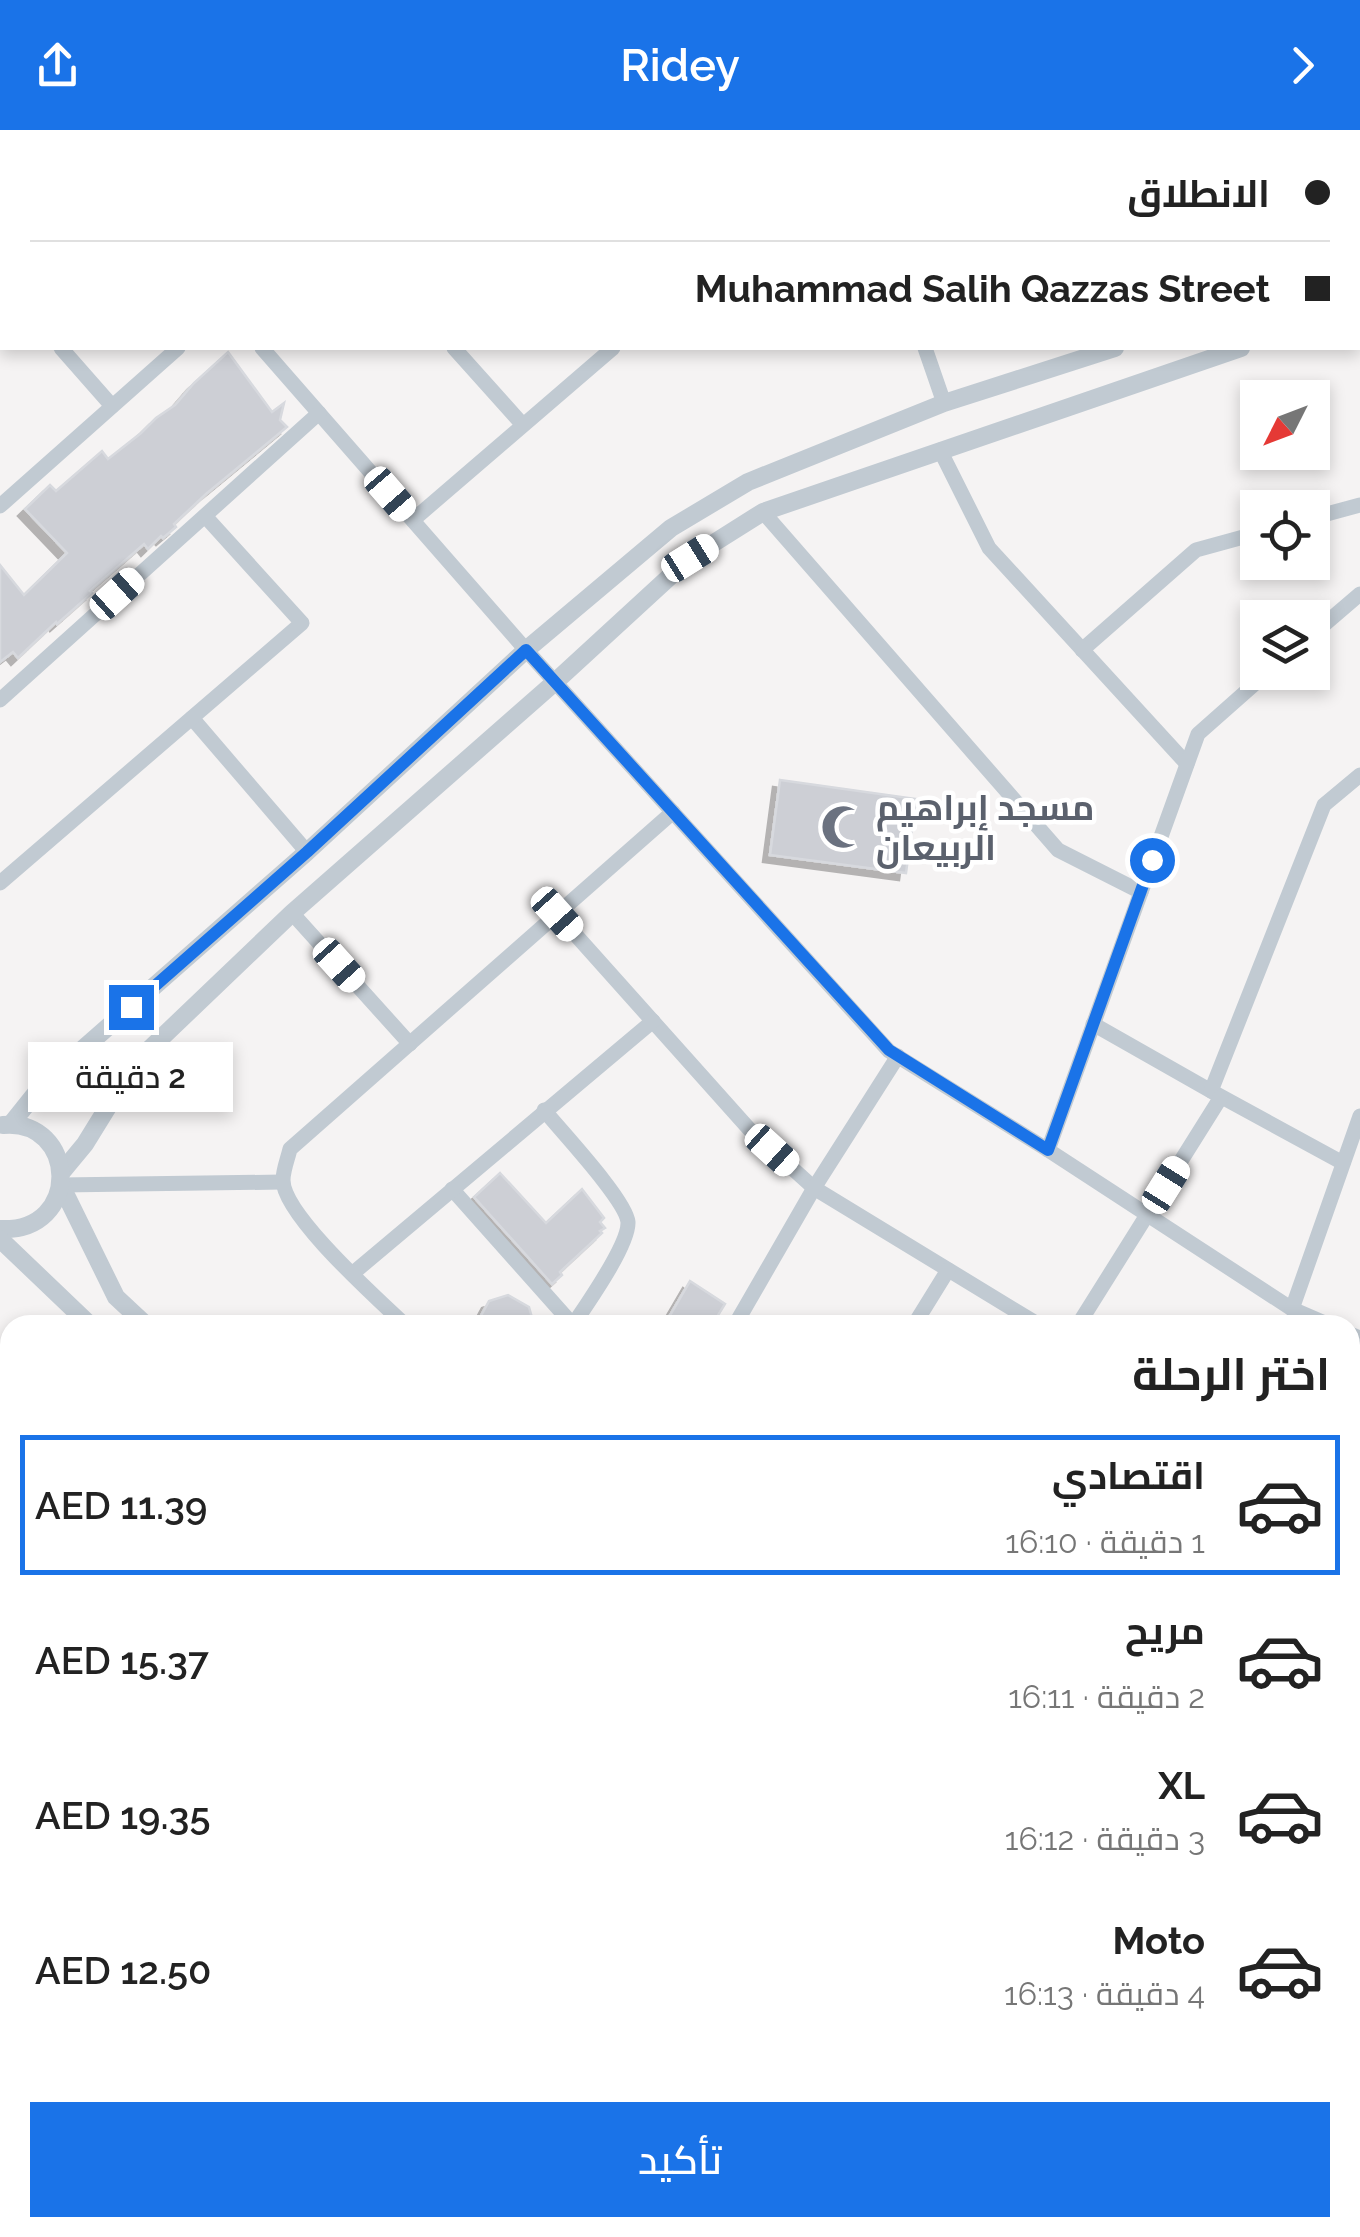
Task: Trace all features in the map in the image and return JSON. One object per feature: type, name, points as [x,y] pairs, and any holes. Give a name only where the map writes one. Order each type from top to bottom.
[{"type":"street","points":[[63,350],[112,406]]},
{"type":"street","points":[[0,506],[176,350]]},
{"type":"street","points":[[264,350],[526,650],[889,1050],[1306,1315]]},
{"type":"street","points":[[456,350],[522,424]]},
{"type":"street","points":[[413,520],[611,350]]},
{"type":"street","points":[[925,350],[944,403]]},
{"type":"street","points":[[5,1125],[43,1084],[307,852],[526,650],[671,528],[748,482],[944,403],[1109,350]]},
{"type":"street","points":[[0,1228],[31,1225],[46,1215],[56,1201],[61,1179],[135,1063],[292,913],[556,682],[690,558],[763,512],[1235,350]]},
{"type":"street","points":[[0,700],[319,413]]},
{"type":"street","points":[[940,450],[989,548],[1187,764]]},
{"type":"street","points":[[1330,514],[1360,506]]},
{"type":"street","points":[[763,512],[1058,850],[1141,892]]},
{"type":"street","points":[[0,883],[302,623],[205,516]]},
{"type":"street","points":[[1082,650],[1196,550],[1240,539]]},
{"type":"street","points":[[1330,619],[1360,594]]},
{"type":"street","points":[[1048,1150],[1198,734],[1248,690]]},
{"type":"street","points":[[192,718],[307,852]]},
{"type":"street","points":[[1084,1315],[1148,1215],[1216,1094],[1324,806],[1360,775]]},
{"type":"street","points":[[395,1315],[328,1252],[294,1207],[282,1182],[290,1149],[672,812]]},
{"type":"street","points":[[292,913],[410,1044]]},
{"type":"street","points":[[557,914],[750,1130],[814,1188],[1022,1315]]},
{"type":"street","points":[[352,1274],[653,1021]]},
{"type":"street","points":[[1093,1024],[1343,1163]]},
{"type":"street","points":[[740,1315],[898,1056]]},
{"type":"street","points":[[544,1110],[621,1203],[628,1224],[614,1262],[580,1315]]},
{"type":"street","points":[[1292,1309],[1360,1116]]},
{"type":"street","points":[[5,1125],[26,1127],[50,1145],[58,1158],[61,1179],[116,1296],[136,1315]]},
{"type":"street","points":[[61,1179],[282,1182]]},
{"type":"street","points":[[452,1189],[564,1315]]},
{"type":"street","points":[[0,1239],[80,1315]]},
{"type":"street","points":[[920,1315],[948,1270]]},
{"type":"building","points":[[228,352],[272,412],[284,403],[280,420],[287,427],[206,494],[163,538],[148,549],[144,544],[18,658],[13,652],[0,662],[0,565],[24,595],[67,553],[25,509],[50,485],[56,491],[102,451],[108,459],[175,405]]},
{"type":"building","name":"مسجد إبراهيم الربيعان","points":[[780,780],[916,799],[906,873],[770,855]]},
{"type":"building","points":[[500,1173],[546,1223],[582,1189],[604,1218],[600,1222],[605,1228],[602,1233],[552,1284],[474,1197]]},
{"type":"building","points":[[690,1281],[725,1304],[718,1315],[670,1315]]},
{"type":"building","points":[[508,1295],[529,1307],[531,1315],[481,1315],[489,1301]]},
{"type":"place","name":"مسجد إبراهيم الربيعان","points":[[843,827]]},
{"type":"route","points":[[131,1007],[307,852],[526,650],[889,1050],[1048,1150],[1152,860]]}]
